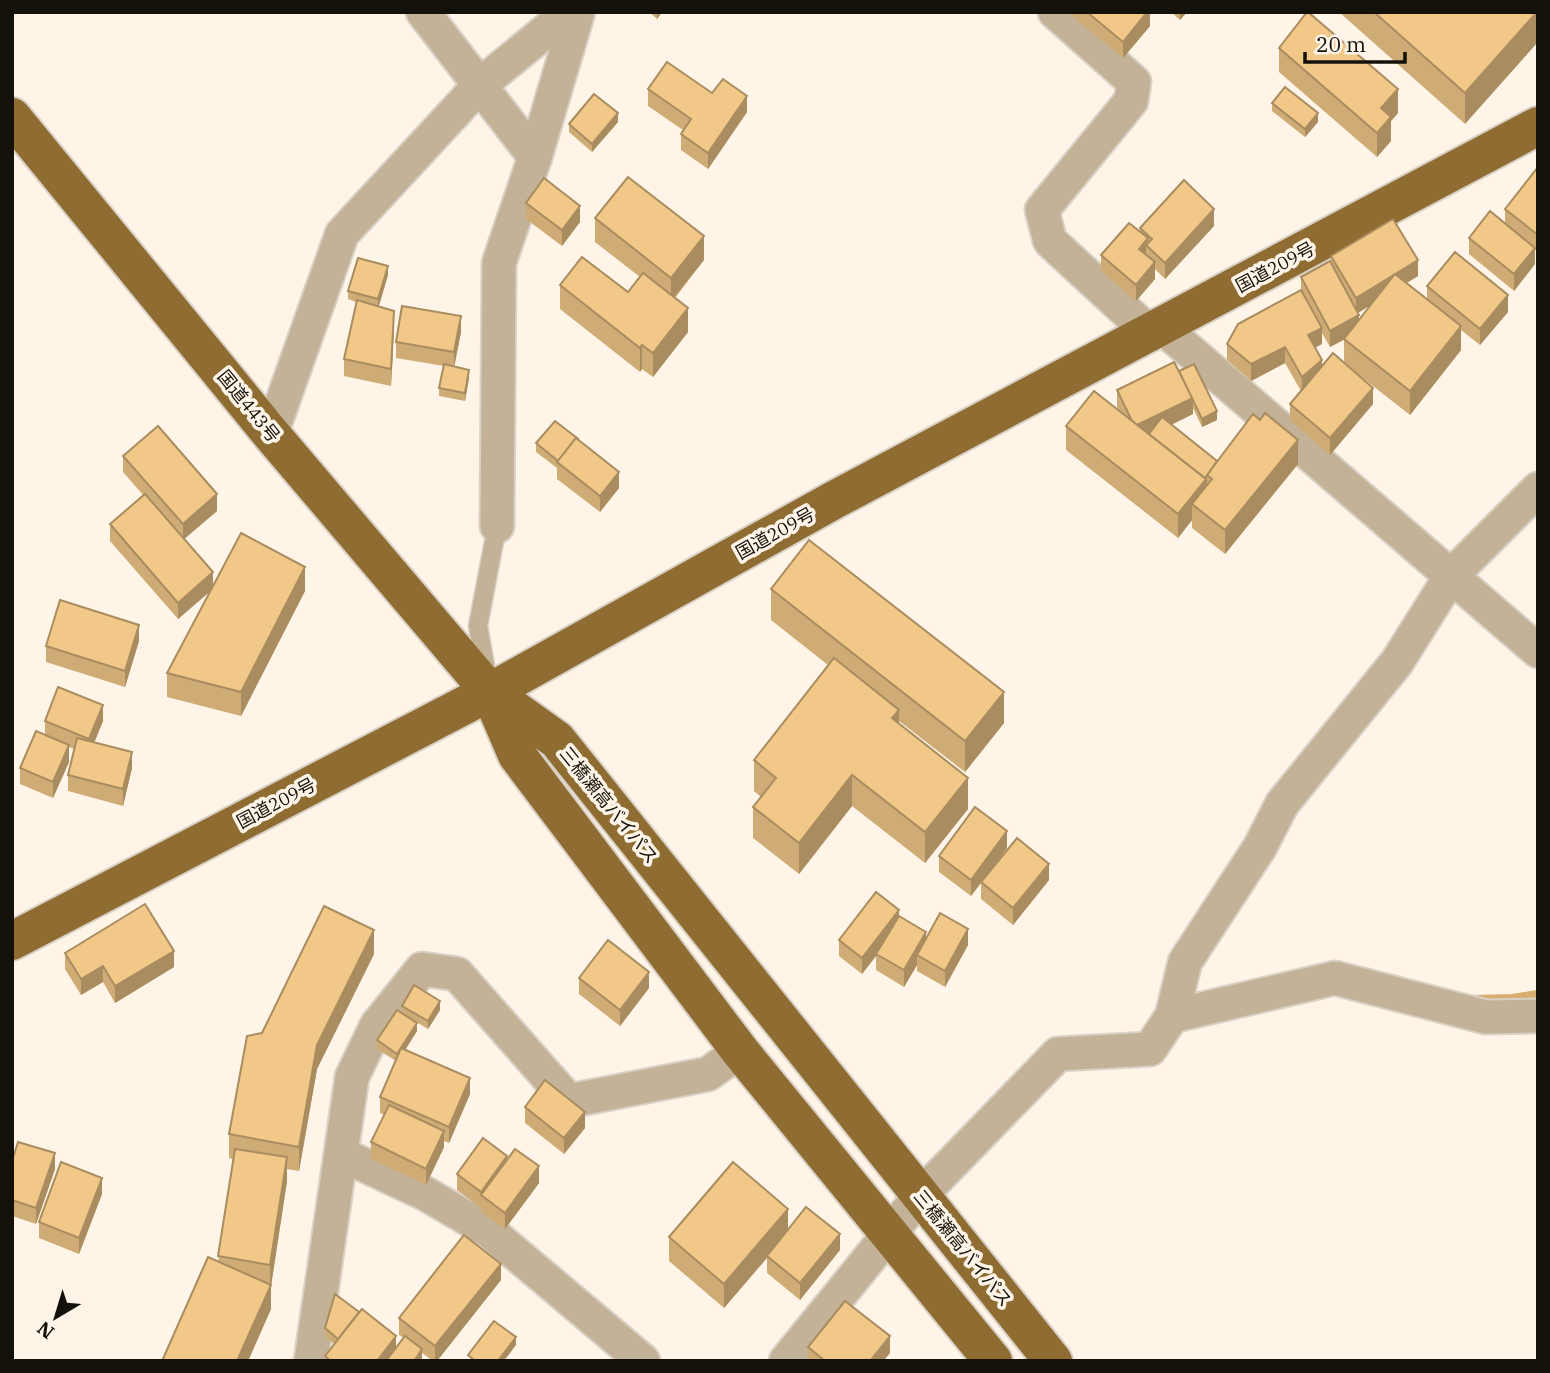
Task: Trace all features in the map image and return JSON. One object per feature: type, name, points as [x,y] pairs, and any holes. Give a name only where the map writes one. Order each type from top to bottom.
[{"type":"highway","name":"国道443号","points":[[12,117],[271,433],[490,692]]},
{"type":"highway","name":"国道209号","points":[[12,942],[490,692],[834,500],[1534,134]]},
{"type":"highway","points":[[490,692],[517,755],[740,1051],[891,1232],[993,1361]]},
{"type":"highway","name":"三橋瀬高バイパス","points":[[490,692],[557,740],[1054,1361]]},
{"type":"street","points":[[423,12],[535,157]]},
{"type":"street","points":[[271,433],[342,234],[480,85],[569,12]]},
{"type":"street","points":[[497,526],[499,263],[535,157],[578,12]]},
{"type":"street","points":[[1055,12],[1134,82],[1132,101],[1042,210],[1050,241],[1538,651]]},
{"type":"street","points":[[786,1361],[920,1196],[1058,1054],[1150,1049],[1172,1016],[1185,962],[1260,847],[1282,804],[1396,662],[1451,576],[1538,489]]},
{"type":"street","points":[[311,1361],[352,1077],[377,1024],[422,970],[457,974],[569,1101],[708,1074],[740,1051]]},
{"type":"street","points":[[1172,1016],[1335,978],[1486,1017],[1538,1016]]},
{"type":"street","points":[[342,1155],[426,1194],[489,1231],[643,1361]]},
{"type":"lane","points":[[490,692],[478,625],[497,526]]},
{"type":"building","points":[[1087,12],[1147,12],[1123,42]]},
{"type":"building","points":[[1307,12],[1398,89],[1381,108],[1391,117],[1377,133],[1279,48]]},
{"type":"building","points":[[1374,12],[1537,12],[1465,93]]},
{"type":"building","points":[[667,62],[712,93],[723,79],[747,96],[708,153],[681,134],[691,119],[648,89]]},
{"type":"building","points":[[1285,87],[1318,113],[1305,129],[1272,103]]},
{"type":"building","points":[[594,94],[618,113],[592,144],[569,124]]},
{"type":"building","points":[[1538,167],[1538,235],[1505,209]]},
{"type":"building","points":[[628,177],[704,236],[671,278],[595,218]]},
{"type":"building","points":[[544,178],[580,206],[562,230],[526,203]]},
{"type":"building","points":[[1184,180],[1214,209],[1165,263],[1146,245],[1152,239],[1140,228]]},
{"type":"building","points":[[1490,211],[1535,248],[1514,274],[1469,238]]},
{"type":"building","points":[[1393,219],[1418,260],[1356,298],[1331,256]]},
{"type":"building","points":[[1129,223],[1148,238],[1139,249],[1155,262],[1136,285],[1101,255]]},
{"type":"building","points":[[1455,252],[1508,295],[1480,329],[1427,286]]},
{"type":"building","points":[[582,257],[628,292],[643,273],[688,308],[653,353],[642,345],[640,348],[560,285]]},
{"type":"building","points":[[358,258],[388,266],[378,299],[348,291]]},
{"type":"building","points":[[1330,261],[1359,315],[1330,331],[1301,277]]},
{"type":"building","points":[[1395,274],[1461,326],[1410,391],[1344,339]]},
{"type":"building","points":[[1301,290],[1322,328],[1308,335],[1322,360],[1302,377],[1285,347],[1251,364],[1227,344],[1238,324]]},
{"type":"building","points":[[357,300],[394,311],[391,369],[344,359]]},
{"type":"building","points":[[402,306],[461,316],[454,352],[396,342]]},
{"type":"building","points":[[1333,353],[1373,388],[1330,438],[1290,404]]},
{"type":"building","points":[[1174,362],[1193,398],[1137,425],[1132,421],[1117,390]]},
{"type":"building","points":[[444,364],[469,370],[465,393],[439,388]]},
{"type":"building","points":[[1194,364],[1217,411],[1202,419],[1179,371]]},
{"type":"building","points":[[1094,391],[1206,479],[1178,514],[1066,426]]},
{"type":"building","points":[[1265,413],[1298,440],[1225,530],[1192,504],[1212,479],[1207,475],[1253,414],[1260,420]]},
{"type":"building","points":[[1162,417],[1217,461],[1205,478],[1149,434]]},
{"type":"building","points":[[555,421],[577,438],[558,461],[536,443]]},
{"type":"building","points":[[158,426],[217,494],[183,524],[123,456]]},
{"type":"building","points":[[576,438],[619,472],[600,496],[557,462]]},
{"type":"building","points":[[145,494],[213,572],[178,603],[110,524]]},
{"type":"building","points":[[241,533],[305,567],[241,692],[167,673]]},
{"type":"building","points":[[809,540],[1004,692],[965,741],[771,589]]},
{"type":"building","points":[[60,600],[139,625],[125,671],[46,646]]},
{"type":"building","points":[[834,658],[899,710],[892,718],[968,778],[925,832],[852,775],[799,843],[753,807],[776,778],[754,760]]},
{"type":"building","points":[[58,687],[103,705],[89,739],[45,721]]},
{"type":"building","points":[[36,731],[69,745],[53,782],[20,768]]},
{"type":"building","points":[[77,738],[132,752],[123,789],[68,775]]},
{"type":"building","points":[[975,807],[1007,831],[971,880],[939,856]]},
{"type":"building","points":[[1017,838],[1049,864],[1013,908],[981,882]]},
{"type":"building","points":[[876,892],[899,910],[862,958],[839,940]]},
{"type":"building","points":[[145,904],[174,951],[115,986],[103,966],[81,979],[65,953]]},
{"type":"building","points":[[324,906],[374,930],[317,1045],[299,1147],[229,1134],[247,1036],[262,1033]]},
{"type":"building","points":[[940,913],[968,929],[945,971],[917,955]]},
{"type":"building","points":[[899,916],[926,932],[904,970],[876,954]]},
{"type":"building","points":[[608,940],[649,972],[620,1010],[579,978]]},
{"type":"building","points":[[414,985],[440,1001],[428,1021],[402,1006]]},
{"type":"building","points":[[397,1010],[417,1023],[397,1054],[377,1040]]},
{"type":"building","points":[[401,1048],[470,1078],[449,1127],[380,1097]]},
{"type":"building","points":[[545,1080],[585,1112],[564,1138],[525,1107]]},
{"type":"building","points":[[389,1105],[444,1131],[426,1169],[371,1142]]},
{"type":"building","points":[[483,1138],[507,1156],[481,1192],[457,1174]]},
{"type":"building","points":[[18,1142],[55,1153],[36,1208],[12,1200],[12,1161]]},
{"type":"building","points":[[235,1149],[287,1157],[270,1265],[218,1256]]},
{"type":"building","points":[[515,1149],[539,1166],[505,1213],[481,1195]]},
{"type":"building","points":[[61,1162],[102,1178],[79,1238],[39,1222]]},
{"type":"building","points":[[733,1162],[788,1209],[724,1284],[669,1237]]},
{"type":"building","points":[[806,1207],[840,1234],[800,1283],[767,1256]]},
{"type":"building","points":[[464,1235],[501,1264],[435,1346],[399,1318]]},
{"type":"building","points":[[208,1257],[271,1285],[237,1361],[162,1361]]},
{"type":"building","points":[[335,1294],[359,1312],[338,1339],[325,1328]]},
{"type":"building","points":[[845,1301],[890,1336],[870,1361],[825,1361],[808,1347]]},
{"type":"building","points":[[362,1309],[396,1336],[377,1361],[331,1361],[325,1356]]},
{"type":"building","points":[[494,1321],[516,1337],[498,1361],[475,1361],[468,1355]]},
{"type":"building","points":[[405,1336],[422,1349],[414,1361],[386,1361]]},
{"type":"waterway","points":[[1475,1000],[1538,995]]}]
